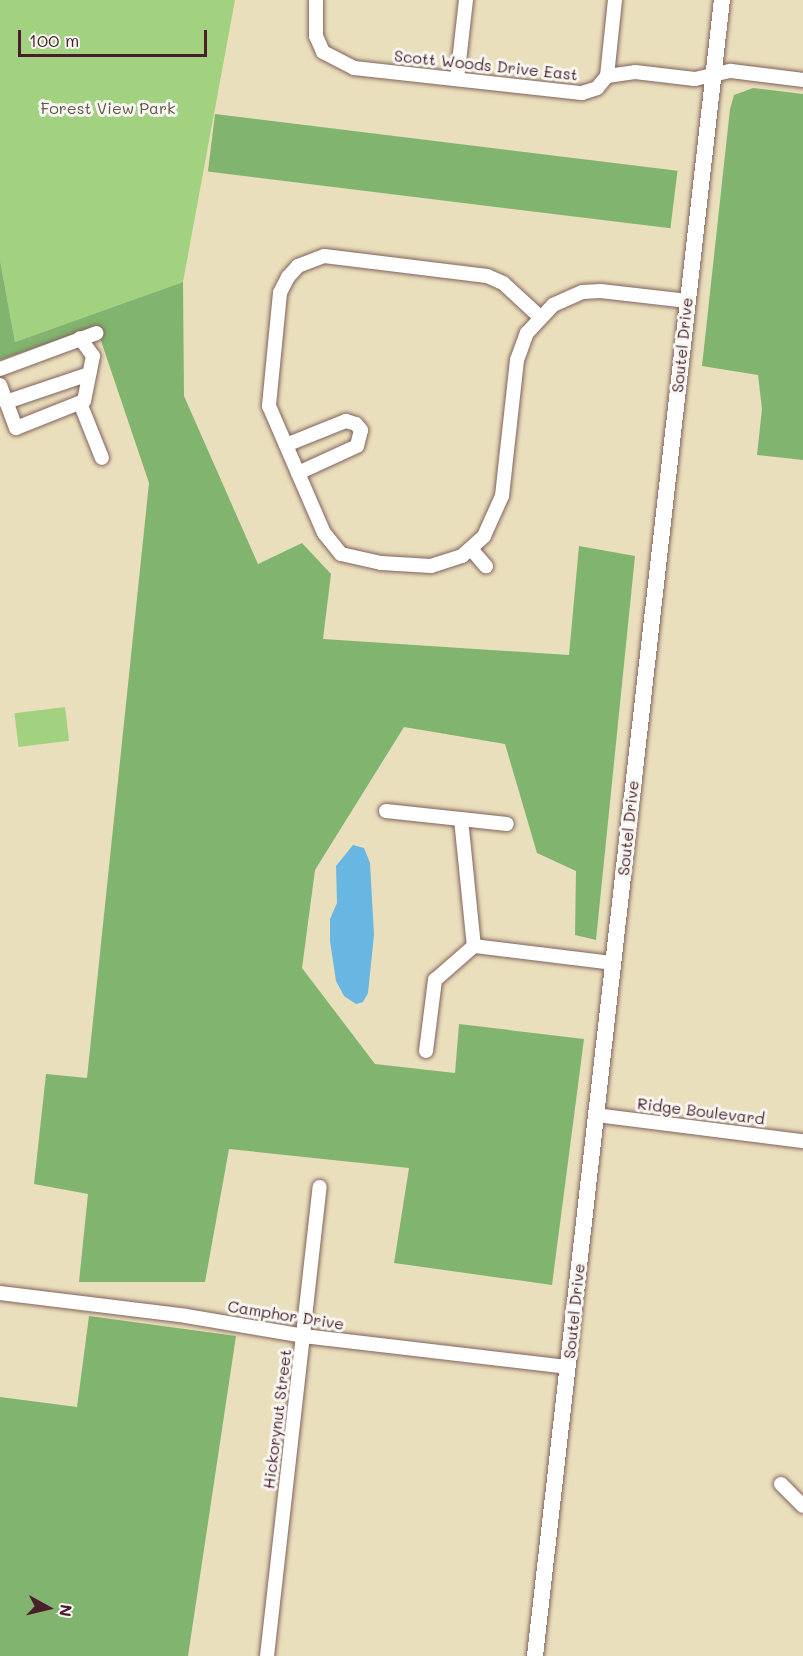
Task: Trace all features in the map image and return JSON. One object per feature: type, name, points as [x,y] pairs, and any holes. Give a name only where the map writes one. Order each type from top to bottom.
[{"type":"main road","name":"Soutel Drive","points":[[535,1656],[722,0]]},
{"type":"street","name":"Scott Woods Drive East","points":[[316,0],[316,36],[323,52],[354,68],[582,93],[597,88],[607,75]]},
{"type":"street","points":[[457,79],[466,0]]},
{"type":"street","points":[[615,0],[607,75],[635,72],[695,79],[731,71],[803,80]]},
{"type":"street","points":[[540,317],[503,283],[487,276],[324,256],[298,266],[280,293],[269,406],[324,533],[341,554],[392,564],[431,566],[448,563],[471,549],[484,536],[502,496],[517,360],[527,333],[553,305],[582,292],[602,291],[687,301]]},
{"type":"street","points":[[0,369],[96,333]]},
{"type":"street","points":[[0,385],[16,428],[84,401],[93,356],[80,338]]},
{"type":"street","points":[[6,402],[89,374]]},
{"type":"street","points":[[80,403],[102,458]]},
{"type":"street","points":[[286,445],[346,421],[356,423],[361,430],[357,446],[298,473]]},
{"type":"street","points":[[471,549],[486,566]]},
{"type":"street","points":[[386,811],[507,824]]},
{"type":"street","points":[[461,819],[474,946]]},
{"type":"street","points":[[426,1051],[435,980],[474,946],[613,963]]},
{"type":"street","name":"Ridge Boulevard","points":[[596,1115],[803,1141]]},
{"type":"street","name":"Hickorynut Street","points":[[267,1656],[320,1187]]},
{"type":"street","name":"Camphor Drive","points":[[0,1293],[186,1316],[304,1336],[568,1367]]},
{"type":"street","points":[[781,1484],[803,1506]]},
{"type":"green space","name":"Forest View Park","points":[[0,0],[235,0],[183,282],[15,342],[0,260]]},
{"type":"green space","points":[[753,88],[803,94],[803,460],[757,455],[762,409],[758,375],[702,366],[730,109],[734,95]]},
{"type":"green space","points":[[215,114],[678,171],[670,228],[208,172]]},
{"type":"green space","points":[[0,260],[15,342],[183,282],[184,396],[258,564],[302,543],[331,574],[323,639],[569,655],[579,546],[635,556],[596,940],[575,935],[576,871],[537,853],[505,744],[404,727],[315,870],[302,968],[375,1064],[455,1073],[459,1024],[584,1039],[552,1285],[394,1263],[409,1168],[229,1149],[205,1282],[79,1282],[88,1194],[34,1184],[46,1074],[87,1078],[149,483],[96,326],[0,360]]},
{"type":"green space","points":[[65,707],[69,741],[19,747],[14,713]]},
{"type":"green space","points":[[89,1316],[236,1336],[188,1656],[0,1656],[0,1397],[77,1407]]},
{"type":"water","points":[[353,845],[364,848],[370,863],[374,935],[368,993],[363,1002],[356,1004],[344,996],[336,981],[330,941],[330,919],[337,903],[336,866]]}]
